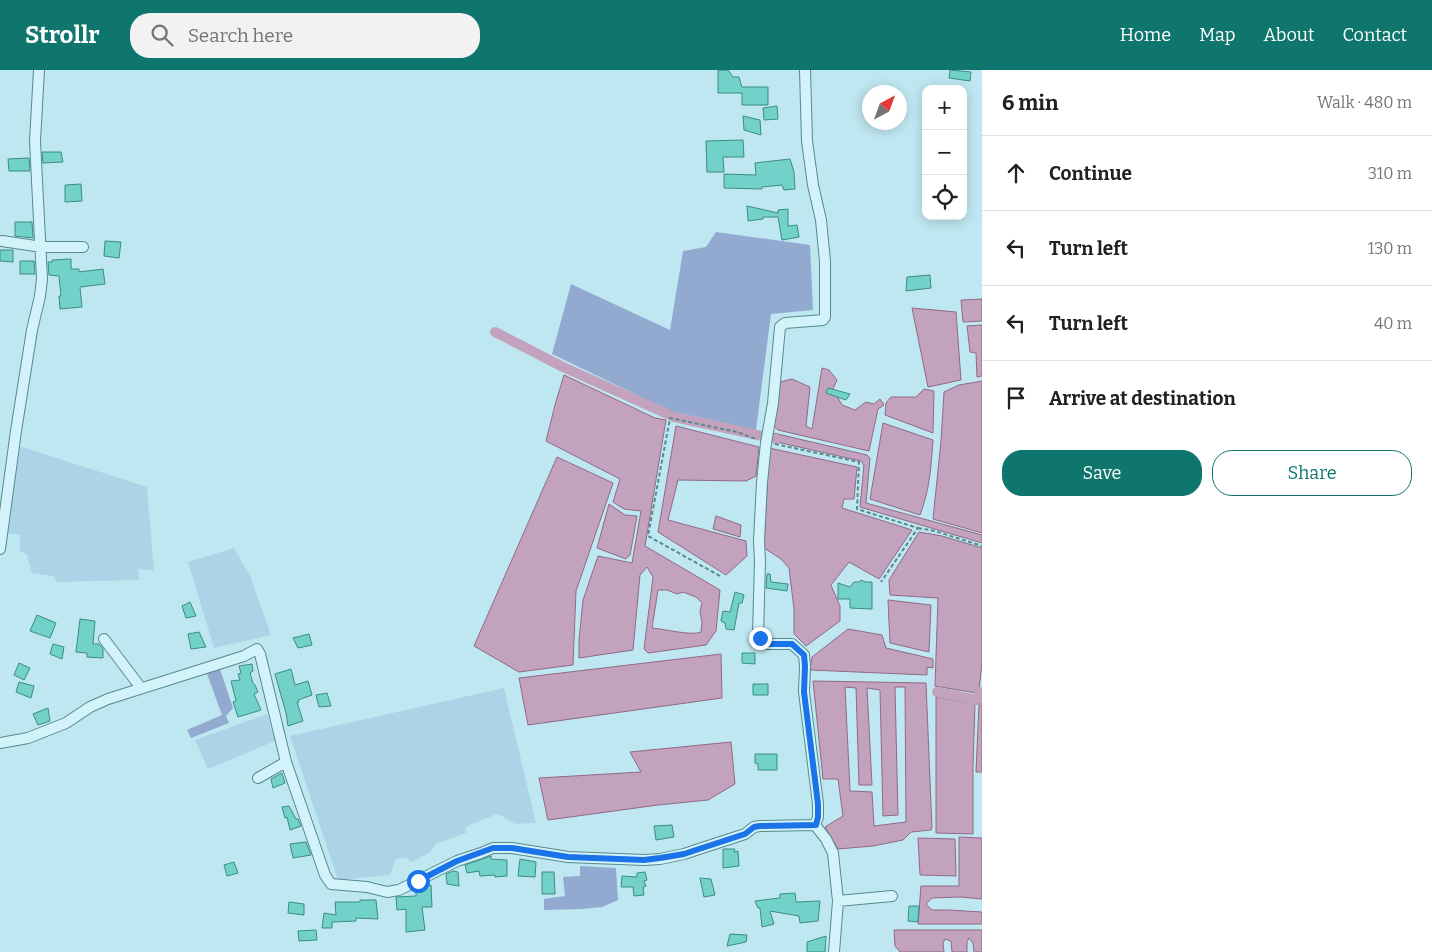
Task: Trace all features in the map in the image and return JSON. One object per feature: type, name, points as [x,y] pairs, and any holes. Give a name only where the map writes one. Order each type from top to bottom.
[{"type":"street","points":[[0,549],[17,423],[42,279],[42,247],[35,140],[39,70]]},
{"type":"street","points":[[805,70],[807,141],[813,185],[821,220],[825,262],[825,317],[823,320],[785,323],[780,326],[773,403],[762,482],[758,635],[768,644],[792,644],[804,655],[804,692],[818,804],[816,825],[833,853],[838,900],[834,952]]},
{"type":"street","points":[[2,241],[42,247],[83,247]]},
{"type":"street","points":[[104,638],[141,688]]},
{"type":"street","points":[[0,743],[35,735],[66,723],[90,707],[108,699],[244,656],[257,649],[260,654],[286,762],[327,880],[331,884],[367,887],[387,892],[399,890],[457,861],[493,848],[512,848],[568,857],[660,858],[684,854],[745,834],[754,827],[816,825]]},
{"type":"street","points":[[258,778],[286,762]]},
{"type":"street","points":[[838,900],[892,896]]},
{"type":"path","points":[[918,528],[935,531],[982,546]]},
{"type":"shaded area","points":[[716,232],[810,245],[813,310],[771,314],[756,430],[670,411],[552,354],[571,284],[670,330],[683,251],[706,247]]},
{"type":"shaded area","points":[[982,299],[982,321],[963,322],[961,300]]},
{"type":"shaded area","points":[[912,308],[956,312],[961,380],[928,387]]},
{"type":"shaded area","points":[[982,325],[982,376],[977,377],[976,353],[970,352],[967,326]]},
{"type":"shaded area","points":[[822,368],[829,370],[837,380],[833,389],[842,405],[855,410],[866,402],[874,404],[880,399],[884,405],[878,409],[869,451],[778,430],[772,425],[780,382],[792,379],[810,387],[806,426],[812,429]]},
{"type":"shaded area","points":[[564,375],[655,418],[666,420],[645,546],[720,590],[716,631],[706,645],[648,653],[644,649],[653,577],[647,567],[640,575],[633,650],[579,658],[583,600],[598,556],[632,563],[641,511],[624,509],[613,502],[620,479],[546,441]],"holes":[[[658,590],[667,590],[677,594],[683,592],[696,597],[702,603],[700,611],[701,632],[685,633],[652,628]]]},
{"type":"shaded area","points":[[982,381],[982,533],[933,519],[944,392],[959,385]]},
{"type":"shaded area","points":[[924,389],[934,391],[933,433],[885,415],[886,403],[891,397],[916,397]]},
{"type":"shaded area","points":[[883,423],[933,440],[928,487],[920,515],[870,499]]},
{"type":"shaded area","points":[[676,426],[759,447],[756,476],[746,481],[678,480],[668,520],[746,541],[747,556],[726,575],[658,532]]},
{"type":"shaded area","points":[[769,432],[867,455],[870,458],[866,503],[982,535],[982,543],[860,507],[864,465],[861,461],[768,440]]},
{"type":"shaded area","points":[[16,445],[147,487],[154,571],[138,569],[139,580],[57,582],[53,576],[32,573],[27,555],[20,551],[20,535],[5,533]]},
{"type":"shaded area","points":[[769,448],[857,467],[854,499],[844,499],[842,508],[912,530],[879,579],[849,562],[831,585],[840,606],[840,621],[806,646],[794,634],[794,609],[789,568],[781,559],[764,548]]},
{"type":"shaded area","points":[[557,457],[613,483],[576,591],[573,665],[519,672],[474,646]]},
{"type":"shaded area","points":[[609,504],[625,515],[637,516],[630,555],[626,559],[597,548]]},
{"type":"shaded area","points":[[716,516],[741,525],[740,537],[713,529]]},
{"type":"shaded area","points":[[919,532],[942,536],[982,548],[982,663],[979,690],[976,693],[935,686],[938,598],[890,595],[889,580]]},
{"type":"shaded area","points":[[234,548],[251,578],[271,635],[214,648],[188,562]]},
{"type":"shaded area","points":[[888,600],[931,605],[929,652],[890,643]]},
{"type":"shaded area","points":[[848,629],[882,635],[886,648],[933,659],[933,668],[927,667],[927,675],[810,670],[812,657]]},
{"type":"shaded area","points":[[721,654],[722,698],[528,725],[519,678]]},
{"type":"shaded area","points":[[219,666],[233,708],[226,716],[229,723],[191,738],[187,730],[222,715],[206,671]]},
{"type":"shaded area","points":[[813,681],[926,683],[931,830],[911,832],[903,840],[873,846],[838,849],[825,827],[843,816],[838,779],[823,779]],"holes":[[[845,687],[856,688],[859,785],[872,785],[867,688],[880,690],[883,816],[898,815],[895,687],[905,687],[906,822],[874,826],[872,792],[850,791]]]},
{"type":"shaded area","points":[[504,688],[536,823],[515,824],[497,814],[467,826],[466,833],[436,844],[430,852],[412,862],[406,858],[396,859],[390,875],[338,880],[290,736]]},
{"type":"shaded area","points":[[936,697],[975,704],[973,834],[936,833]]},
{"type":"shaded area","points":[[982,703],[982,772],[976,772],[979,704]]},
{"type":"shaded area","points":[[267,714],[275,741],[208,769],[195,740]]},
{"type":"shaded area","points":[[731,742],[735,784],[708,800],[548,820],[539,778],[641,772],[630,752]]},
{"type":"shaded area","points":[[959,837],[982,838],[982,899],[960,897],[932,898],[926,904],[932,910],[982,912],[982,924],[918,924],[921,886],[959,886]]},
{"type":"shaded area","points":[[918,838],[955,839],[956,876],[920,875]]},
{"type":"shaded area","points":[[580,866],[616,868],[618,900],[602,907],[544,910],[544,899],[565,896],[563,877],[580,876]]},
{"type":"shaded area","points":[[894,930],[982,930],[982,952],[974,952],[973,943],[969,938],[967,952],[952,952],[951,941],[945,939],[943,943],[944,952],[900,952],[895,946]]},
{"type":"building","points":[[718,70],[728,70],[733,77],[739,77],[742,87],[768,87],[768,105],[742,105],[742,93],[718,93]]},
{"type":"building","points":[[950,70],[971,72],[970,81],[949,78]]},
{"type":"building","points":[[777,106],[778,119],[764,120],[763,108]]},
{"type":"building","points":[[743,116],[760,120],[761,135],[744,130]]},
{"type":"building","points":[[743,140],[744,157],[723,157],[724,172],[707,172],[706,141]]},
{"type":"building","points":[[42,152],[61,152],[63,162],[43,163]]},
{"type":"building","points":[[29,158],[30,171],[9,171],[8,159]]},
{"type":"building","points":[[790,159],[794,172],[795,189],[784,190],[782,185],[762,187],[762,189],[724,188],[724,174],[756,175],[755,163]]},
{"type":"building","points":[[81,184],[82,201],[65,202],[65,185]]},
{"type":"building","points":[[747,206],[778,213],[778,210],[788,209],[788,226],[797,225],[799,237],[782,240],[778,217],[763,217],[763,219],[748,221]]},
{"type":"building","points":[[15,222],[32,222],[33,238],[15,236]]},
{"type":"building","points":[[105,241],[121,242],[119,258],[104,256]]},
{"type":"building","points":[[0,250],[13,250],[13,262],[0,261]]},
{"type":"building","points":[[71,259],[71,269],[79,269],[79,272],[103,269],[105,284],[80,287],[82,307],[60,309],[59,276],[49,275],[48,262]]},
{"type":"building","points":[[20,261],[34,261],[35,274],[20,274]]},
{"type":"building","points":[[930,275],[931,288],[906,291],[907,277]]},
{"type":"building","points":[[828,388],[850,394],[846,400],[826,393]]},
{"type":"building","points":[[767,574],[770,574],[771,582],[788,584],[787,591],[766,588]]},
{"type":"building","points":[[861,580],[872,582],[872,609],[850,608],[850,599],[838,599],[838,583],[850,587],[854,582]]},
{"type":"building","points":[[735,592],[744,595],[742,603],[739,603],[734,630],[726,629],[725,623],[721,621],[723,611],[730,612]]},
{"type":"building","points":[[190,602],[196,616],[186,618],[182,606]]},
{"type":"building","points":[[37,615],[56,623],[50,638],[30,631]]},
{"type":"building","points":[[80,619],[95,621],[93,644],[99,644],[103,649],[103,658],[87,657],[87,653],[76,652]]},
{"type":"building","points":[[199,632],[206,647],[191,649],[188,634]]},
{"type":"building","points":[[309,634],[312,645],[298,648],[293,638]]},
{"type":"building","points":[[53,644],[64,647],[62,659],[50,654]]},
{"type":"building","points":[[742,653],[755,653],[755,664],[742,663]]},
{"type":"building","points":[[19,663],[30,668],[24,680],[14,675]]},
{"type":"building","points":[[252,664],[253,671],[250,673],[258,692],[254,694],[261,710],[238,717],[233,702],[236,701],[231,681],[240,680],[238,674],[241,673],[239,666]]},
{"type":"building","points":[[291,669],[295,685],[308,681],[312,695],[297,702],[303,721],[288,726],[275,674]]},
{"type":"building","points":[[19,682],[34,686],[31,698],[16,692]]},
{"type":"building","points":[[753,684],[768,684],[768,695],[753,695]]},
{"type":"building","points":[[327,693],[331,706],[319,707],[316,695]]},
{"type":"building","points":[[48,708],[50,721],[38,725],[33,714]]},
{"type":"building","points":[[755,754],[777,754],[777,770],[758,770],[758,764],[755,763]]},
{"type":"building","points":[[282,773],[285,783],[273,788],[271,779]]},
{"type":"building","points":[[289,806],[301,826],[290,830],[282,807]]},
{"type":"building","points":[[672,825],[674,837],[656,840],[654,826]]},
{"type":"building","points":[[306,842],[311,855],[293,858],[290,844]]},
{"type":"building","points":[[723,849],[735,849],[734,852],[738,851],[739,866],[723,868]]},
{"type":"building","points":[[491,856],[491,859],[507,860],[507,876],[480,876],[479,871],[467,873],[465,865]]},
{"type":"building","points":[[520,859],[536,862],[535,877],[518,876]]},
{"type":"building","points":[[234,862],[238,873],[227,876],[224,865]]},
{"type":"building","points":[[453,871],[458,872],[459,886],[447,884],[446,874]]},
{"type":"building","points":[[542,872],[554,872],[555,894],[542,894]]},
{"type":"building","points":[[645,872],[647,880],[644,881],[646,886],[643,887],[644,895],[634,896],[633,887],[621,887],[622,876],[637,877],[637,873]]},
{"type":"building","points":[[700,878],[711,879],[715,895],[704,897]]},
{"type":"building","points":[[431,885],[432,907],[422,907],[425,930],[406,932],[406,909],[397,910],[396,897],[416,896],[416,889]]},
{"type":"building","points":[[795,893],[796,902],[820,901],[818,921],[800,923],[799,916],[770,911],[774,924],[762,927],[760,908],[758,908],[755,901],[780,898],[780,894]]},
{"type":"building","points":[[360,900],[376,900],[378,919],[356,918],[356,921],[332,922],[332,928],[322,928],[324,913],[336,915],[335,902],[360,902]]},
{"type":"building","points":[[289,902],[304,904],[304,915],[288,913]]},
{"type":"building","points":[[909,906],[919,906],[918,922],[908,921]]},
{"type":"building","points":[[316,930],[317,940],[299,941],[298,931]]},
{"type":"building","points":[[730,934],[747,935],[746,942],[727,946]]},
{"type":"building","points":[[826,936],[825,952],[807,952],[807,942]]},
{"type":"waterway","points":[[495,332],[563,367],[674,417],[776,439]]},
{"type":"waterway","points":[[937,692],[977,700],[980,692],[982,693]]},
{"type":"route","points":[[418,881],[457,861],[493,848],[512,848],[568,857],[644,860],[684,854],[745,834],[754,827],[816,825],[818,804],[804,692],[804,655],[792,644],[768,644],[760,638]]}]
